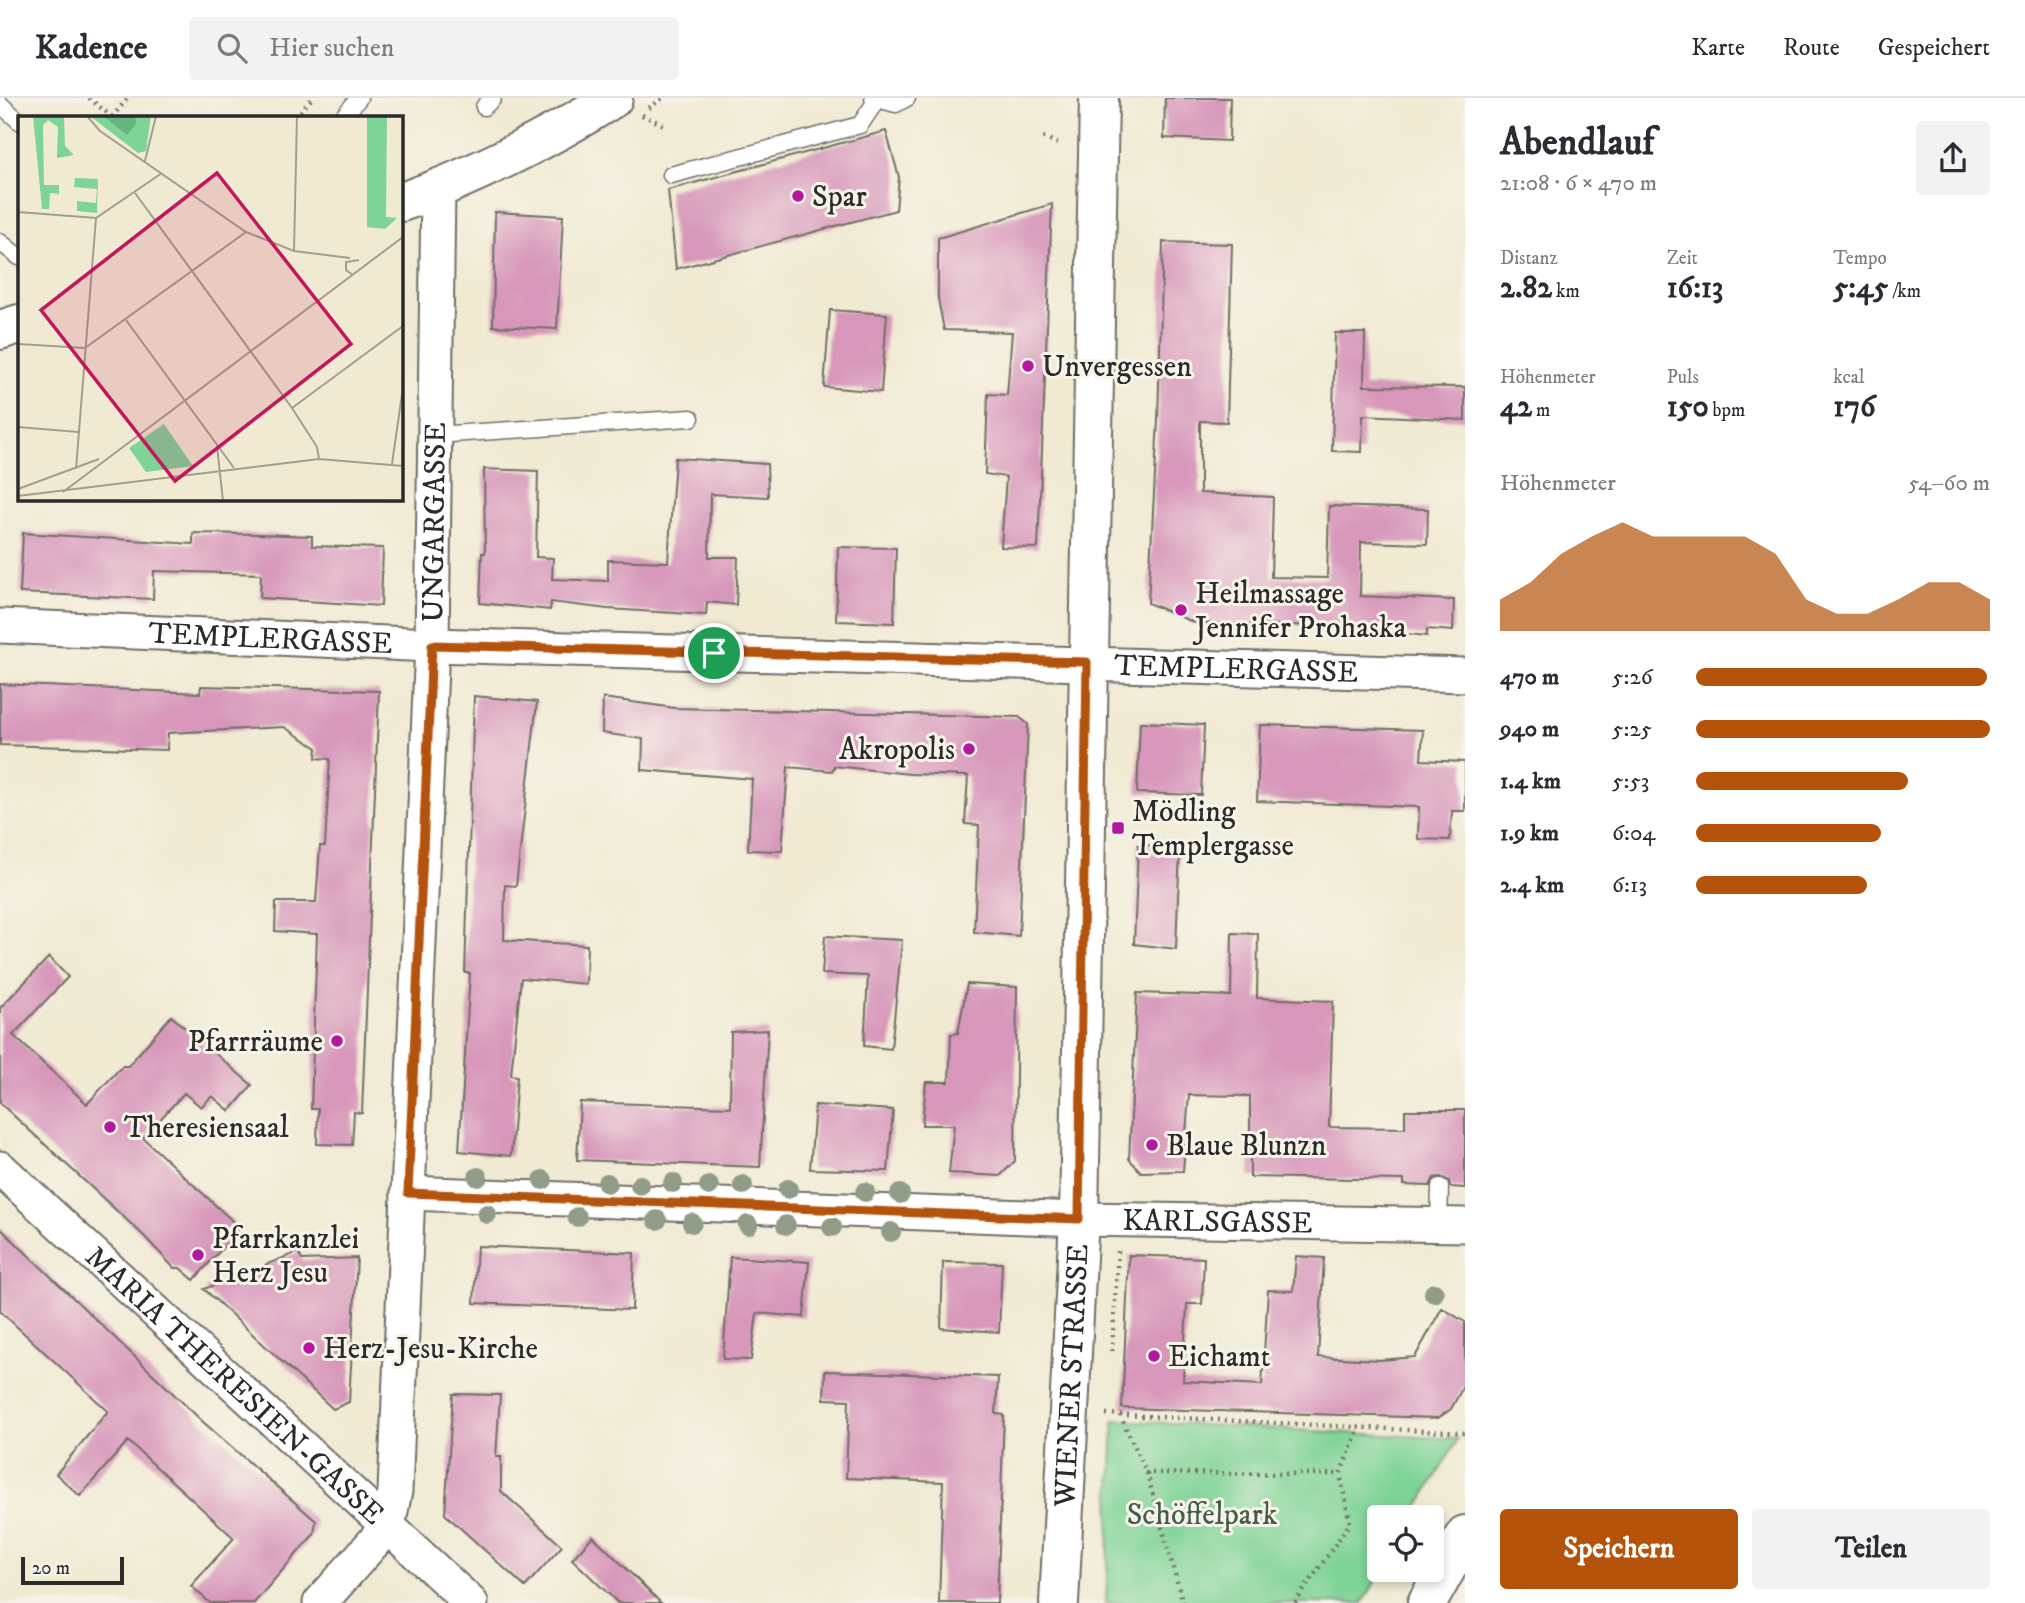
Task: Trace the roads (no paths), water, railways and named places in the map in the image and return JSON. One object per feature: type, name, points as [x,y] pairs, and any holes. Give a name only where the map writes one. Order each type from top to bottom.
[{"type":"main road","points":[[402,202],[438,190],[588,114],[613,98]]},
{"type":"main road","name":"WIENER STRASSE","points":[[1059,1603],[1079,1219],[1099,98]]},
{"type":"main road","points":[[0,330],[18,324]]},
{"type":"main road","points":[[1427,1603],[1465,1535]]},
{"type":"street","name":"UNGARGASSE","points":[[388,1526],[395,1492],[432,645],[438,190]]},
{"type":"street","name":"TEMPLERGASSE","points":[[0,626],[432,645],[1465,675]]},
{"type":"street","name":"MARIA THERESIEN-GASSE","points":[[0,1168],[471,1603]]},
{"type":"street","name":"KARLSGASSE","points":[[408,1193],[1079,1219],[1456,1229]]},
{"type":"street","points":[[320,1603],[388,1526]]},
{"type":"lane","points":[[344,116],[359,98]]},
{"type":"lane","points":[[671,175],[860,125],[874,100],[896,104],[906,98]]},
{"type":"lane","points":[[0,104],[18,120]]},
{"type":"lane","points":[[0,242],[18,256]]},
{"type":"lane","points":[[435,435],[691,418]]},
{"type":"lane","points":[[1440,1187],[1456,1229]]},
{"type":"place","name":"Spar","points":[[798,196]]},
{"type":"place","name":"Unvergessen","points":[[1028,366]]},
{"type":"place","name":"Heilmassage Jennifer Prohaska","points":[[1181,610]]},
{"type":"place","name":"Akropolis","points":[[969,749]]},
{"type":"place","name":"Mödling Templergasse","points":[[1118,828]]},
{"type":"place","name":"Pfarrräume","points":[[337,1041]]},
{"type":"place","name":"Theresiensaal","points":[[110,1127]]},
{"type":"place","name":"Blaue Blunzn","points":[[1152,1145]]},
{"type":"place","name":"Pfarrkanzlei Herz Jesu","points":[[198,1255]]},
{"type":"place","name":"Herz-Jesu-Kirche","points":[[309,1348]]},
{"type":"place","name":"Eichamt","points":[[1154,1356]]},
{"type":"park label","name":"Schöffelpark","points":[[1202,1514]]}]
